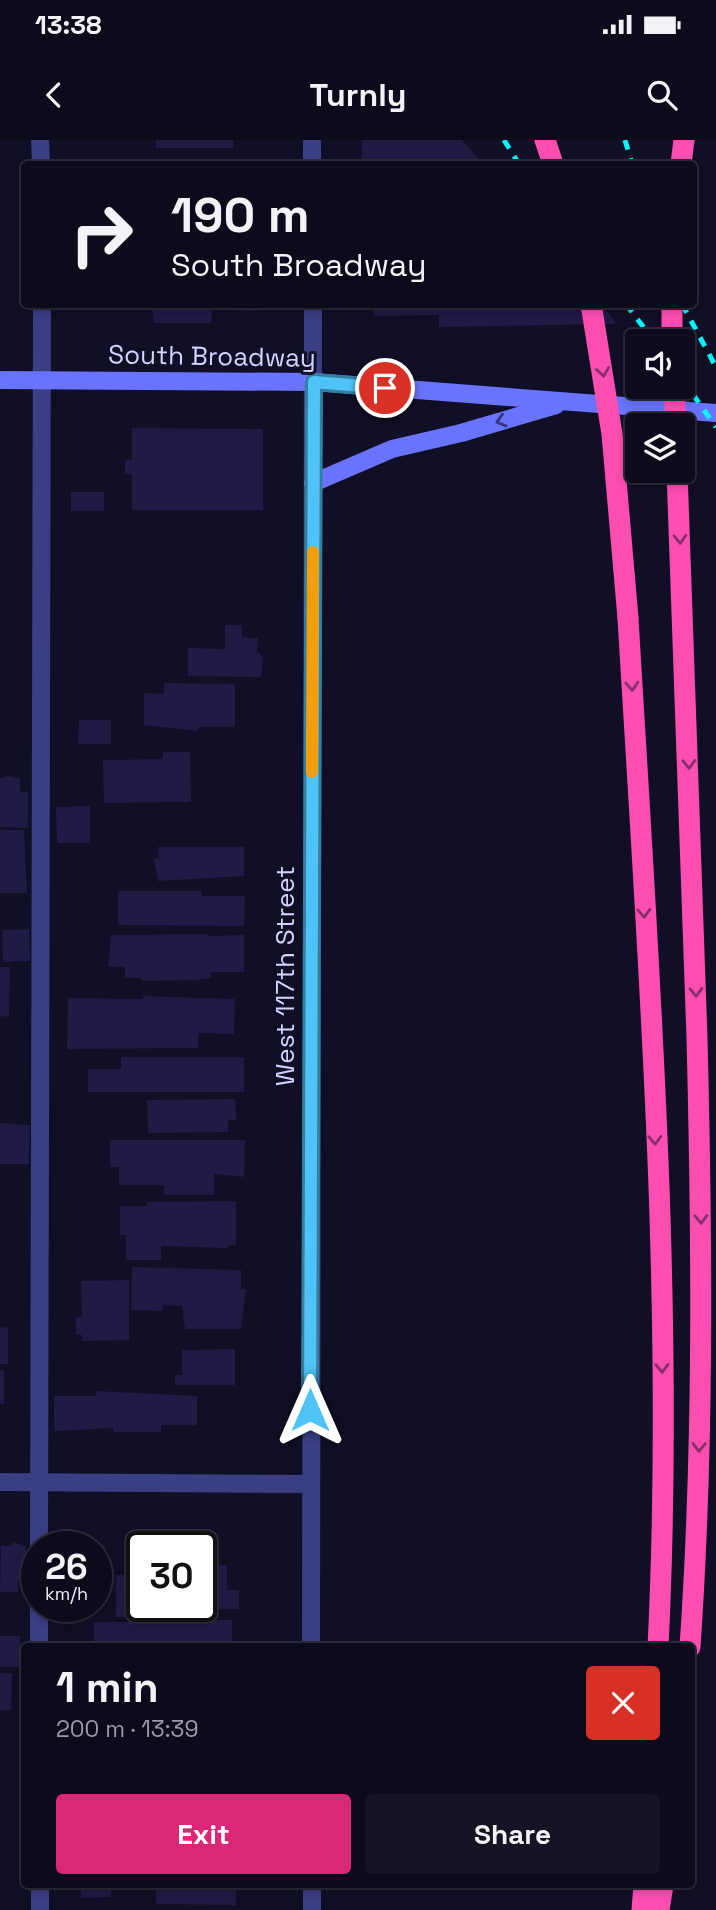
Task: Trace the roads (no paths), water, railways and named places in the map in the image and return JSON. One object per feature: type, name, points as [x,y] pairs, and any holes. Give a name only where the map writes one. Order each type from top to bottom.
[{"type":"highway","points":[[545,140],[552,161]]},
{"type":"highway","points":[[593,308],[612,434],[628,618],[659,1229],[662,1392],[658,1643]]},
{"type":"highway","points":[[672,308],[672,329]]},
{"type":"highway","points":[[678,483],[685,647],[701,1273],[699,1474],[690,1643]]},
{"type":"highway","points":[[642,1910],[644,1888]]},
{"type":"highway","points":[[659,1910],[663,1888]]},
{"type":"main road","name":"South Broadway","points":[[0,380],[314,382],[716,413]]},
{"type":"main road","points":[[313,483],[392,449],[461,433],[566,402]]},
{"type":"street","points":[[40,140],[41,161]]},
{"type":"street","points":[[312,140],[312,161]]},
{"type":"street","points":[[39,1531],[41,308]]},
{"type":"street","name":"West 117th Street","points":[[311,1643],[313,308]]},
{"type":"street","points":[[0,1482],[310,1484]]},
{"type":"street","points":[[39,1622],[39,1643]]},
{"type":"street","points":[[40,1888],[40,1910]]},
{"type":"street","points":[[312,1888],[312,1910]]},
{"type":"railway","points":[[504,140],[517,161]]},
{"type":"railway","points":[[625,140],[631,161]]},
{"type":"railway","points":[[629,308],[645,329]]},
{"type":"railway","points":[[684,308],[716,367]]},
{"type":"railway","points":[[695,397],[716,427]]}]
